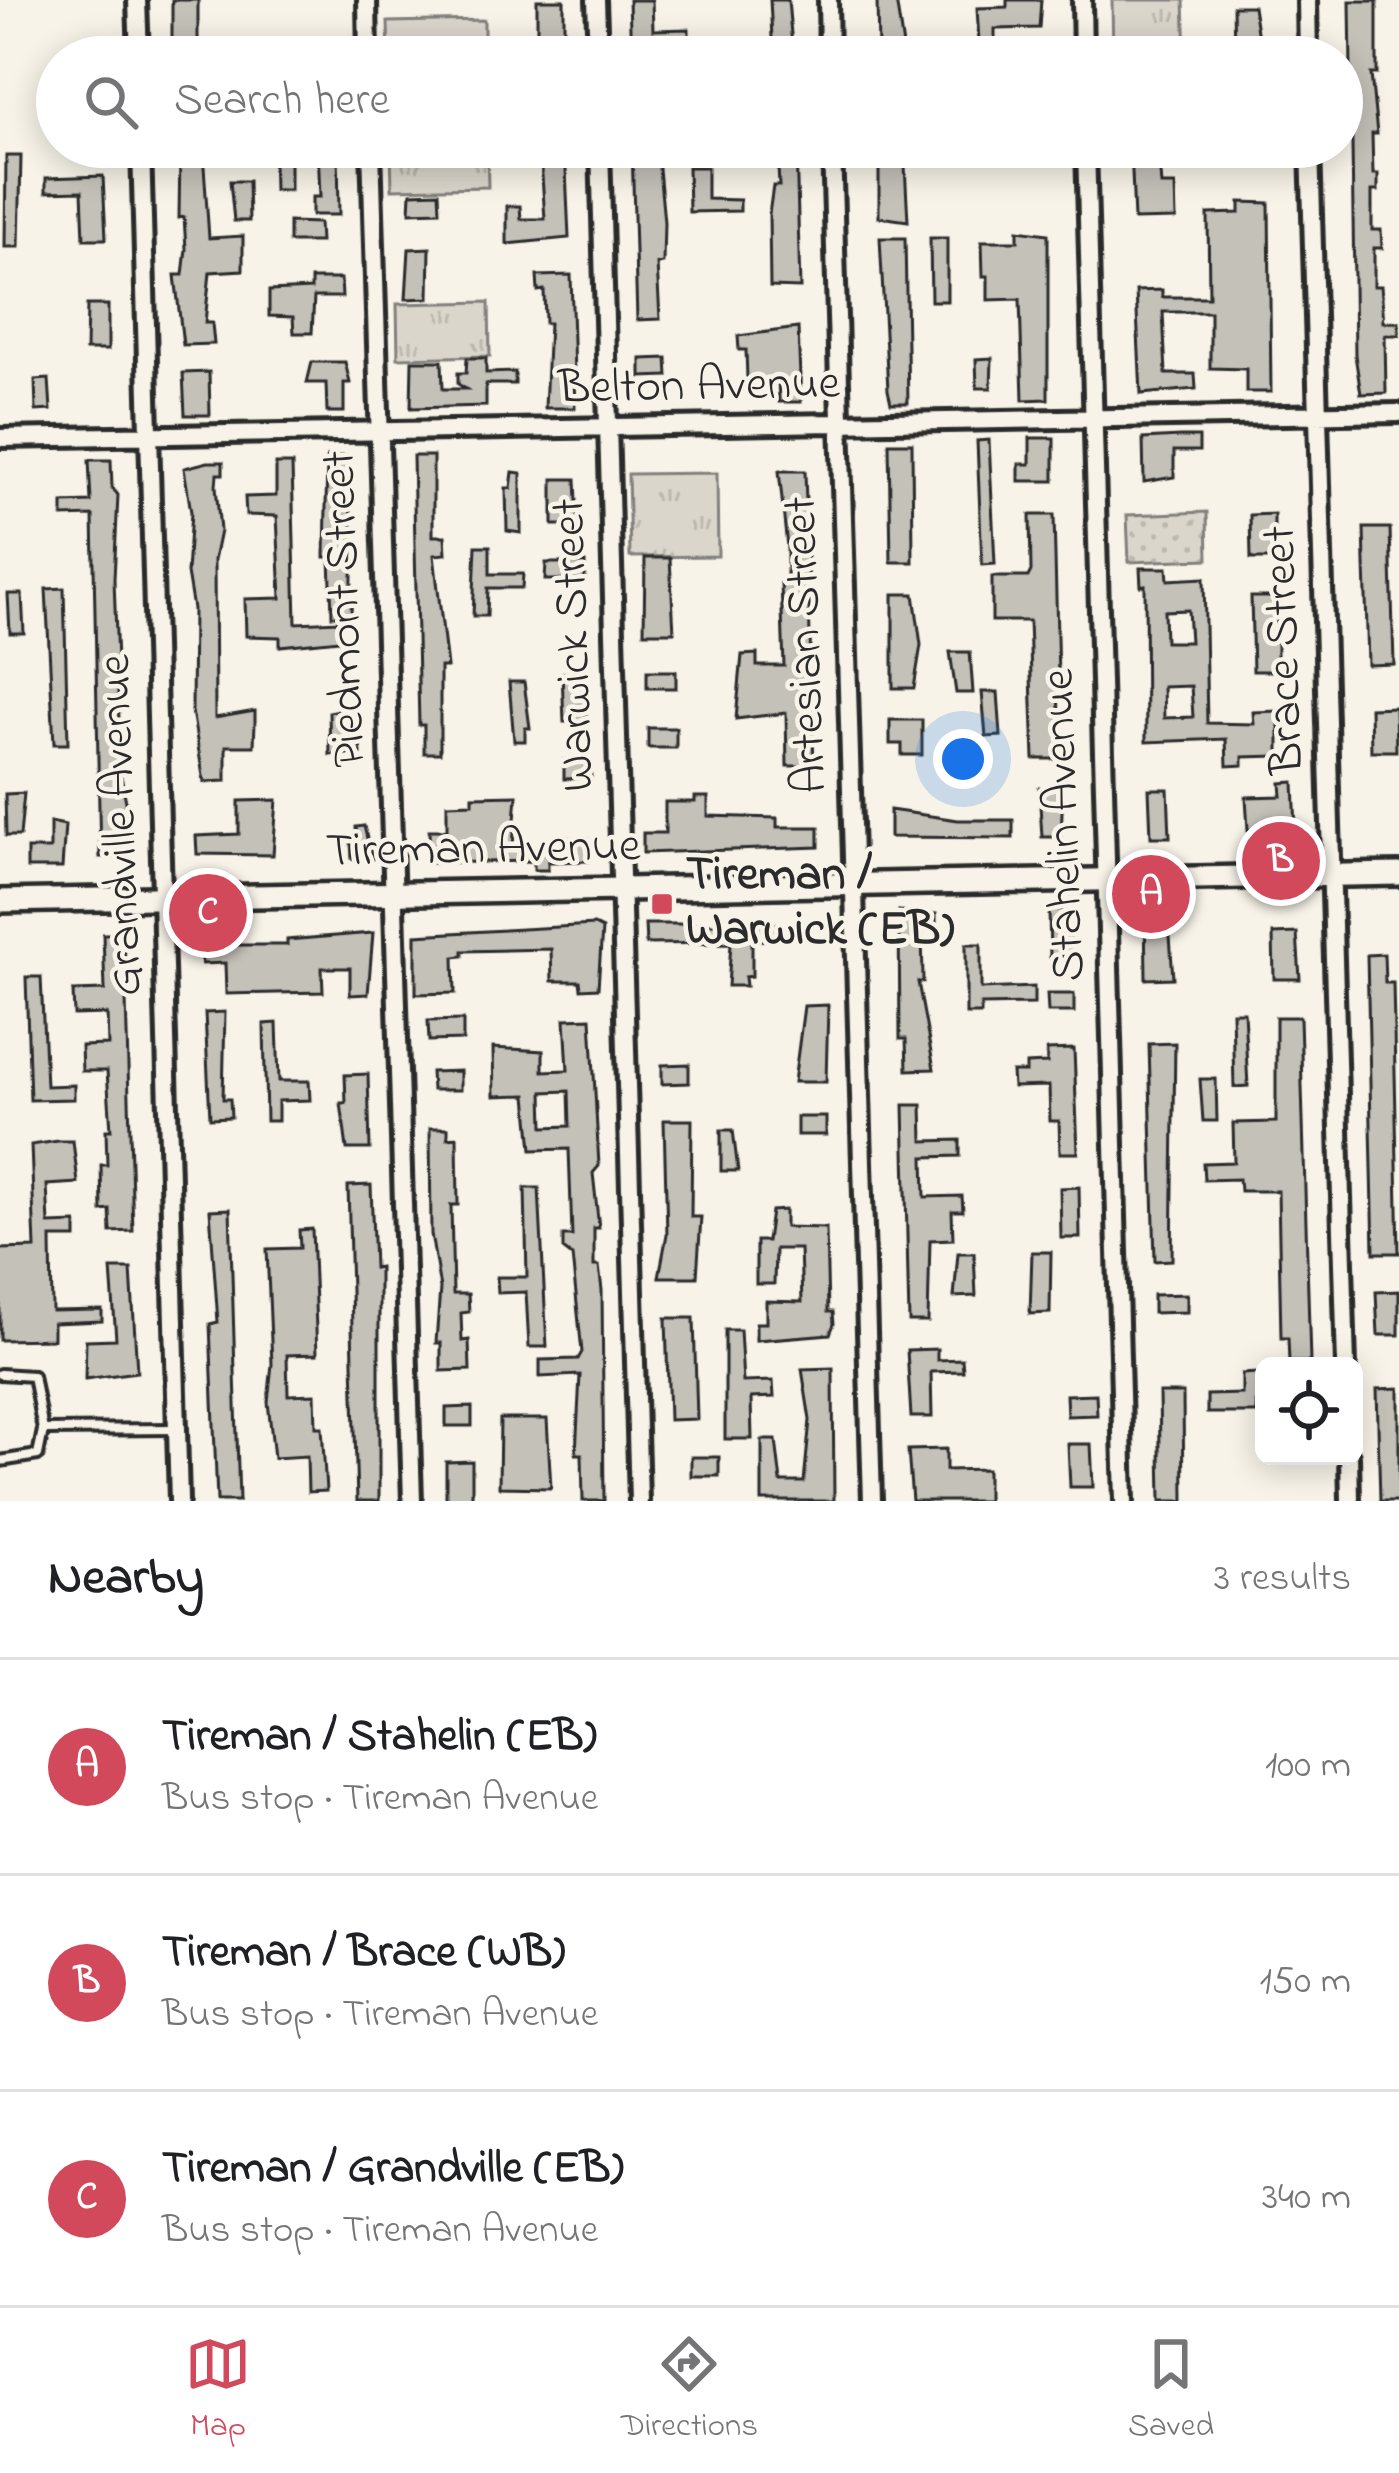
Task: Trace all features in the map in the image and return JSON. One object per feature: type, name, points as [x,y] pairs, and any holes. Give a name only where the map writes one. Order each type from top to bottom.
[{"type":"street","points":[[137,0],[138,36]]},
{"type":"street","points":[[367,0],[368,36]]},
{"type":"street","points":[[596,0],[597,36]]},
{"type":"street","points":[[828,0],[829,36]]},
{"type":"street","points":[[1082,0],[1083,36]]},
{"type":"street","points":[[1306,0],[1307,36]]},
{"type":"street","name":"Grandville Avenue","points":[[142,168],[179,1501]]},
{"type":"street","name":"Piedmont Street","points":[[372,168],[412,1501]]},
{"type":"street","name":"Warwick Street","points":[[601,168],[639,1501]]},
{"type":"street","name":"Artesian Street","points":[[833,168],[872,1501]]},
{"type":"street","name":"Stahelin Avenue","points":[[1087,168],[1124,1501]]},
{"type":"street","name":"Brace Street","points":[[1311,168],[1346,1357]]},
{"type":"street","name":"Belton Avenue","points":[[0,439],[1399,413]]},
{"type":"street","name":"Tireman Avenue","points":[[0,901],[1399,874]]},
{"type":"street","points":[[1349,1465],[1350,1501]]},
{"type":"lane","points":[[0,1373],[33,1376],[43,1430],[38,1456],[0,1461]]},
{"type":"lane","points":[[43,1430],[177,1430]]},
{"type":"green space","points":[[1112,0],[1184,0],[1185,36],[1113,36]]},
{"type":"green space","points":[[484,20],[484,36],[388,36],[388,22]]},
{"type":"green space","points":[[392,168],[488,168],[488,187],[392,189]]},
{"type":"green space","points":[[489,302],[490,356],[398,358],[397,304]]},
{"type":"green space","points":[[717,473],[718,556],[630,557],[628,474]]},
{"type":"green space","points":[[1207,512],[1208,559],[1129,562],[1127,515]]},
{"type":"building","points":[[172,0],[198,0],[198,36],[172,36]]},
{"type":"building","points":[[537,0],[564,0],[564,36],[537,36]]},
{"type":"building","points":[[629,0],[652,0],[653,30],[689,29],[689,36],[630,36]]},
{"type":"building","points":[[770,0],[788,0],[791,36],[772,36]]},
{"type":"building","points":[[877,0],[896,0],[901,36],[878,36]]},
{"type":"building","points":[[1007,0],[1041,0],[1039,28],[995,29],[995,36],[979,36],[977,8],[1007,7]]},
{"type":"building","points":[[1350,1],[1377,1],[1377,74],[1371,74],[1377,134],[1372,134],[1373,174],[1378,174],[1378,191],[1372,191],[1372,230],[1381,230],[1382,248],[1374,248],[1374,286],[1381,286],[1384,322],[1399,322],[1399,335],[1385,335],[1386,393],[1361,394],[1355,355],[1352,168],[1363,168],[1363,36],[1350,36]]},
{"type":"building","points":[[1233,6],[1253,6],[1258,36],[1234,36]]},
{"type":"building","points":[[6,156],[21,156],[19,247],[5,247]]},
{"type":"building","points":[[180,168],[204,168],[209,238],[243,236],[243,270],[210,272],[205,323],[212,323],[214,344],[183,345],[175,275],[183,275],[186,249],[184,217],[179,218]]},
{"type":"building","points":[[273,168],[290,168],[290,190],[274,190]]},
{"type":"building","points":[[319,168],[338,168],[339,215],[312,215],[312,197],[320,197]]},
{"type":"building","points":[[541,168],[566,168],[569,238],[507,244],[507,206],[520,206],[521,219],[545,219]]},
{"type":"building","points":[[633,168],[659,168],[664,222],[663,263],[657,264],[660,319],[637,320]]},
{"type":"building","points":[[688,168],[707,168],[707,199],[740,200],[740,211],[689,212]]},
{"type":"building","points":[[778,168],[797,168],[800,288],[770,287],[769,214],[773,186],[779,186]]},
{"type":"building","points":[[879,168],[905,168],[908,221],[879,217]]},
{"type":"building","points":[[1132,168],[1160,168],[1161,185],[1175,185],[1176,219],[1134,220]]},
{"type":"building","points":[[103,176],[106,239],[84,239],[82,191],[46,192],[46,178]]},
{"type":"building","points":[[230,181],[248,181],[249,221],[234,221]]},
{"type":"building","points":[[439,192],[440,211],[410,212],[411,193]]},
{"type":"building","points":[[1240,202],[1269,203],[1271,392],[1246,392],[1246,369],[1210,368],[1210,312],[1163,312],[1166,374],[1195,374],[1196,389],[1141,394],[1136,291],[1162,290],[1162,297],[1209,297],[1208,214],[1240,213]]},
{"type":"building","points":[[289,222],[319,223],[320,242],[289,242]]},
{"type":"building","points":[[1018,230],[1048,234],[1048,399],[1023,400],[1020,299],[988,300],[988,276],[983,276],[982,241],[1018,241]]},
{"type":"building","points":[[880,238],[905,238],[908,403],[891,403],[888,390]]},
{"type":"building","points":[[930,238],[947,238],[947,301],[931,301]]},
{"type":"building","points":[[430,248],[429,298],[406,299],[409,249]]},
{"type":"building","points":[[571,275],[575,408],[545,408],[549,323],[545,323],[544,290],[538,291],[537,276]]},
{"type":"building","points":[[311,279],[341,279],[342,297],[314,297],[312,333],[294,333],[293,317],[269,316],[269,291],[311,289]]},
{"type":"building","points":[[87,305],[108,305],[108,350],[86,350]]},
{"type":"building","points":[[798,328],[801,402],[779,402],[778,379],[747,379],[746,350],[739,350],[738,336]]},
{"type":"building","points":[[467,358],[486,358],[486,373],[515,372],[515,384],[486,384],[486,406],[411,408],[412,361],[442,361],[443,389],[466,389],[458,384],[458,373],[466,373]]},
{"type":"building","points":[[667,358],[668,376],[641,377],[641,359]]},
{"type":"building","points":[[992,358],[991,388],[977,388],[976,359]]},
{"type":"building","points":[[312,362],[345,362],[350,383],[344,383],[344,412],[327,412],[326,383],[307,383]]},
{"type":"building","points":[[209,372],[210,415],[185,415],[183,373]]},
{"type":"building","points":[[49,379],[51,410],[36,411],[35,380]]},
{"type":"building","points":[[1199,437],[1199,451],[1174,451],[1174,477],[1144,482],[1143,439]]},
{"type":"building","points":[[1030,438],[1054,438],[1054,481],[1019,481],[1019,464],[1030,464]]},
{"type":"building","points":[[989,440],[995,564],[982,565],[977,441]]},
{"type":"building","points":[[889,443],[912,443],[913,562],[891,562]]},
{"type":"building","points":[[346,456],[353,538],[351,616],[332,616],[330,557],[325,557],[327,457]]},
{"type":"building","points":[[413,456],[433,456],[433,536],[445,536],[446,554],[434,555],[447,667],[440,667],[440,753],[424,753],[424,725],[419,725]]},
{"type":"building","points":[[89,460],[111,460],[112,488],[118,495],[114,579],[121,776],[127,807],[123,857],[100,857],[93,516],[63,517],[63,503],[91,502]]},
{"type":"building","points":[[223,462],[216,486],[220,531],[214,560],[215,718],[255,711],[255,723],[254,746],[226,746],[226,781],[204,782],[192,711],[193,609],[187,573],[191,512],[184,468]]},
{"type":"building","points":[[276,464],[292,464],[296,623],[339,621],[340,640],[280,646],[280,637],[246,636],[245,599],[281,598],[277,516],[246,515],[245,497],[276,496]]},
{"type":"building","points":[[779,471],[805,471],[814,766],[787,766],[786,713],[736,719],[742,655],[757,654],[757,666],[784,666],[781,583],[787,583],[787,547]]},
{"type":"building","points":[[513,472],[521,473],[521,533],[507,531],[506,488],[511,488]]},
{"type":"building","points":[[553,479],[576,479],[578,525],[553,525]]},
{"type":"building","points":[[1274,514],[1274,559],[1251,559],[1250,515]]},
{"type":"building","points":[[1030,515],[1054,515],[1060,759],[1034,759],[1029,621],[992,621],[992,577],[1028,577],[1031,571]]},
{"type":"building","points":[[1364,528],[1390,528],[1394,664],[1368,665]]},
{"type":"building","points":[[476,546],[490,546],[490,574],[523,574],[522,588],[488,588],[487,616],[473,616]]},
{"type":"building","points":[[645,558],[670,558],[674,632],[644,632]]},
{"type":"building","points":[[546,563],[585,563],[585,580],[545,580]]},
{"type":"building","points":[[1140,568],[1167,568],[1168,580],[1204,578],[1207,723],[1254,724],[1253,712],[1279,711],[1279,756],[1243,757],[1243,765],[1227,766],[1226,739],[1146,742],[1145,585],[1141,586]],"holes":[[[1188,610],[1190,642],[1165,642],[1164,611]],[[1191,686],[1193,717],[1164,718],[1163,687]]]},
{"type":"building","points":[[64,588],[68,744],[54,744],[46,589]]},
{"type":"building","points":[[8,594],[22,594],[24,633],[10,633]]},
{"type":"building","points":[[893,594],[914,594],[921,645],[914,688],[893,688]]},
{"type":"building","points":[[1251,597],[1277,597],[1277,671],[1253,671]]},
{"type":"building","points":[[950,652],[970,652],[973,693],[956,693]]},
{"type":"building","points":[[647,671],[676,671],[676,688],[647,688]]},
{"type":"building","points":[[562,673],[586,674],[586,722],[564,722]]},
{"type":"building","points":[[509,682],[524,682],[530,728],[525,728],[525,741],[514,741]]},
{"type":"building","points":[[982,692],[998,692],[1001,736],[986,737]]},
{"type":"building","points":[[356,707],[361,753],[330,755],[329,712]]},
{"type":"building","points":[[1395,707],[1396,751],[1371,751],[1370,708]]},
{"type":"building","points":[[890,720],[922,720],[922,755],[902,755],[902,744],[890,744]]},
{"type":"building","points":[[648,728],[676,728],[676,748],[648,748]]},
{"type":"building","points":[[564,760],[590,760],[591,778],[564,779]]},
{"type":"building","points":[[1294,782],[1296,830],[1248,830],[1246,797],[1282,796],[1281,783]]},
{"type":"building","points":[[1039,788],[1063,788],[1061,837],[1042,837]]},
{"type":"building","points":[[1149,789],[1168,789],[1170,837],[1151,837]]},
{"type":"building","points":[[24,793],[20,836],[6,836],[5,794]]},
{"type":"building","points":[[517,795],[513,846],[563,846],[562,838],[588,838],[589,861],[548,862],[548,870],[534,870],[534,861],[430,863],[429,830],[447,830],[447,804],[473,803],[473,796]]},
{"type":"building","points":[[695,797],[708,797],[708,816],[777,818],[777,827],[819,827],[819,847],[643,853],[643,833],[665,833],[665,802],[695,802]]},
{"type":"building","points":[[277,800],[273,855],[197,854],[196,836],[239,834],[239,801]]},
{"type":"building","points":[[890,810],[958,820],[1013,820],[1013,838],[890,837]]},
{"type":"building","points":[[50,822],[65,825],[62,868],[27,868],[27,849],[50,849]]},
{"type":"building","points":[[364,826],[372,859],[358,862],[352,859],[351,840],[357,840],[356,827]]},
{"type":"building","points":[[1145,908],[1168,908],[1173,978],[1146,979]]},
{"type":"building","points":[[1071,909],[1070,956],[1050,957],[1049,910]]},
{"type":"building","points":[[899,911],[936,914],[936,929],[922,929],[923,982],[918,982],[934,1069],[907,1070],[906,1039],[900,1039]]},
{"type":"building","points":[[645,924],[786,924],[786,941],[752,940],[752,976],[745,977],[746,986],[728,986],[731,943],[646,944]]},
{"type":"building","points":[[594,925],[602,929],[598,988],[581,989],[580,981],[552,981],[551,949],[463,951],[463,956],[454,957],[455,993],[416,994],[416,935]]},
{"type":"building","points":[[373,933],[368,994],[350,995],[350,968],[322,968],[323,992],[226,994],[225,963],[202,964],[201,945],[287,945],[287,940]]},
{"type":"building","points":[[1297,933],[1300,979],[1274,979],[1273,934]]},
{"type":"building","points":[[103,934],[124,934],[133,1231],[111,1232],[110,1210],[102,1211],[101,1165],[107,1165],[106,1130],[111,1130],[107,1071],[82,1071],[81,1046],[108,1045],[107,1014],[74,1015],[73,991],[105,990]]},
{"type":"building","points":[[966,944],[981,944],[981,989],[1034,987],[1034,1004],[981,1005],[981,1014],[966,1014]]},
{"type":"building","points":[[1384,954],[1385,983],[1393,983],[1399,1253],[1374,1253],[1367,955]]},
{"type":"building","points":[[26,977],[41,977],[46,1086],[74,1085],[74,1099],[30,1100]]},
{"type":"building","points":[[1047,994],[1074,994],[1074,1012],[1048,1012]]},
{"type":"building","points":[[828,1005],[826,1082],[794,1082],[804,1006]]},
{"type":"building","points":[[225,1012],[223,1099],[230,1099],[231,1117],[210,1118],[205,1013]]},
{"type":"building","points":[[1232,1012],[1244,1012],[1248,1086],[1234,1087]]},
{"type":"building","points":[[1276,1017],[1300,1017],[1310,1357],[1289,1357],[1288,1338],[1281,1338],[1278,1191],[1240,1191],[1239,1179],[1204,1180],[1203,1163],[1234,1162],[1233,1123],[1276,1122]]},
{"type":"building","points":[[591,1018],[599,1166],[593,1173],[599,1228],[594,1228],[594,1266],[599,1266],[602,1290],[604,1501],[583,1501],[582,1454],[576,1454],[580,1375],[540,1377],[540,1360],[578,1359],[582,1352],[572,1256],[563,1249],[563,1236],[572,1236],[569,1149],[532,1150],[527,1095],[494,1096],[493,1048],[543,1051],[543,1071],[568,1070],[565,1019]],"holes":[[[569,1091],[570,1126],[544,1127],[543,1092]]]},
{"type":"building","points":[[463,1020],[463,1040],[429,1041],[428,1021]]},
{"type":"building","points":[[277,1023],[279,1081],[309,1081],[310,1100],[278,1101],[278,1121],[266,1121],[264,1024]]},
{"type":"building","points":[[1175,1043],[1172,1260],[1155,1261],[1149,1044]]},
{"type":"building","points":[[1074,1049],[1078,1153],[1060,1153],[1059,1121],[1050,1121],[1049,1086],[1013,1087],[1012,1072],[1026,1072],[1026,1064],[1047,1063],[1047,1050]]},
{"type":"building","points":[[689,1064],[689,1083],[662,1084],[662,1065]]},
{"type":"building","points":[[460,1071],[460,1090],[432,1090],[431,1072]]},
{"type":"building","points":[[368,1074],[370,1149],[347,1149],[341,1103],[346,1103],[345,1075]]},
{"type":"building","points":[[1200,1079],[1216,1079],[1217,1121],[1203,1121]]},
{"type":"building","points":[[904,1105],[922,1105],[923,1141],[960,1140],[960,1156],[924,1157],[925,1197],[962,1196],[963,1211],[952,1211],[953,1239],[930,1240],[928,1322],[909,1322]]},
{"type":"building","points":[[797,1117],[826,1117],[826,1135],[797,1135]]},
{"type":"building","points":[[664,1120],[692,1120],[691,1217],[701,1217],[697,1277],[659,1277],[667,1234]]},
{"type":"building","points":[[430,1128],[448,1128],[448,1138],[457,1137],[458,1205],[451,1205],[453,1294],[468,1294],[469,1312],[461,1313],[462,1341],[469,1340],[470,1370],[441,1371],[441,1343],[436,1343],[440,1288],[431,1234]]},
{"type":"building","points":[[721,1130],[733,1130],[738,1171],[721,1171]]},
{"type":"building","points":[[73,1141],[78,1183],[47,1185],[49,1224],[76,1223],[76,1238],[51,1238],[52,1311],[102,1310],[102,1321],[53,1323],[53,1339],[0,1340],[0,1249],[35,1248],[31,1145]]},
{"type":"building","points":[[371,1185],[374,1268],[379,1267],[379,1501],[357,1501],[348,1186]]},
{"type":"building","points":[[1079,1187],[1080,1238],[1061,1238],[1060,1188]]},
{"type":"building","points":[[525,1188],[539,1188],[547,1347],[529,1347],[526,1292],[498,1293],[497,1277],[527,1277]]},
{"type":"building","points":[[230,1209],[239,1501],[217,1501],[210,1324],[218,1322],[210,1210]]},
{"type":"building","points":[[785,1210],[785,1227],[826,1228],[828,1312],[833,1312],[834,1324],[830,1334],[756,1340],[756,1323],[766,1323],[766,1301],[802,1302],[800,1249],[775,1249],[774,1284],[756,1284],[756,1241],[767,1241],[771,1211]]},
{"type":"building","points":[[312,1229],[317,1354],[287,1355],[288,1395],[315,1394],[316,1427],[322,1427],[326,1491],[308,1492],[307,1456],[274,1458],[268,1402],[272,1364],[267,1249],[300,1248],[299,1230]]},
{"type":"building","points":[[1032,1252],[1051,1252],[1050,1313],[1030,1314]]},
{"type":"building","points":[[958,1253],[974,1253],[976,1296],[954,1297]]},
{"type":"building","points":[[111,1269],[131,1269],[137,1372],[85,1379],[86,1340],[116,1339]]},
{"type":"building","points":[[1399,1291],[1399,1335],[1378,1335],[1376,1292]]},
{"type":"building","points":[[1187,1294],[1187,1312],[1153,1313],[1153,1295]]},
{"type":"building","points":[[666,1318],[694,1318],[697,1419],[669,1420]]},
{"type":"building","points":[[725,1330],[740,1330],[743,1382],[773,1381],[774,1397],[751,1398],[752,1439],[725,1439]]},
{"type":"building","points":[[937,1349],[937,1360],[962,1359],[963,1371],[931,1372],[932,1417],[911,1417],[907,1350]]},
{"type":"building","points":[[833,1368],[834,1501],[762,1501],[762,1440],[776,1440],[781,1482],[804,1482],[810,1420],[802,1369]]},
{"type":"building","points":[[1255,1373],[1255,1413],[1207,1413],[1207,1395],[1242,1394],[1242,1374]]},
{"type":"building","points":[[1399,1388],[1399,1501],[1380,1501],[1377,1389]]},
{"type":"building","points":[[1159,1393],[1183,1393],[1184,1501],[1161,1501]]},
{"type":"building","points":[[1096,1394],[1097,1415],[1067,1416],[1066,1395]]},
{"type":"building","points":[[472,1407],[472,1426],[446,1426],[446,1408]]},
{"type":"building","points":[[500,1419],[547,1419],[551,1488],[499,1487]]},
{"type":"building","points":[[1068,1444],[1091,1444],[1093,1487],[1070,1487]]},
{"type":"building","points":[[946,1449],[946,1470],[987,1469],[987,1501],[912,1501],[908,1450]]},
{"type":"building","points":[[691,1457],[719,1457],[719,1476],[691,1476]]},
{"type":"building","points":[[472,1461],[472,1501],[446,1501],[446,1462]]},
{"type":"place","name":"Tireman / Brace (WB)","points":[[1281,861]]},
{"type":"place","name":"Tireman / Stahelin (EB)","points":[[1151,894]]},
{"type":"place","name":"Tireman / Warwick (EB)","points":[[662,904]]},
{"type":"place","name":"Tireman / Grandville (EB)","points":[[208,913]]}]
